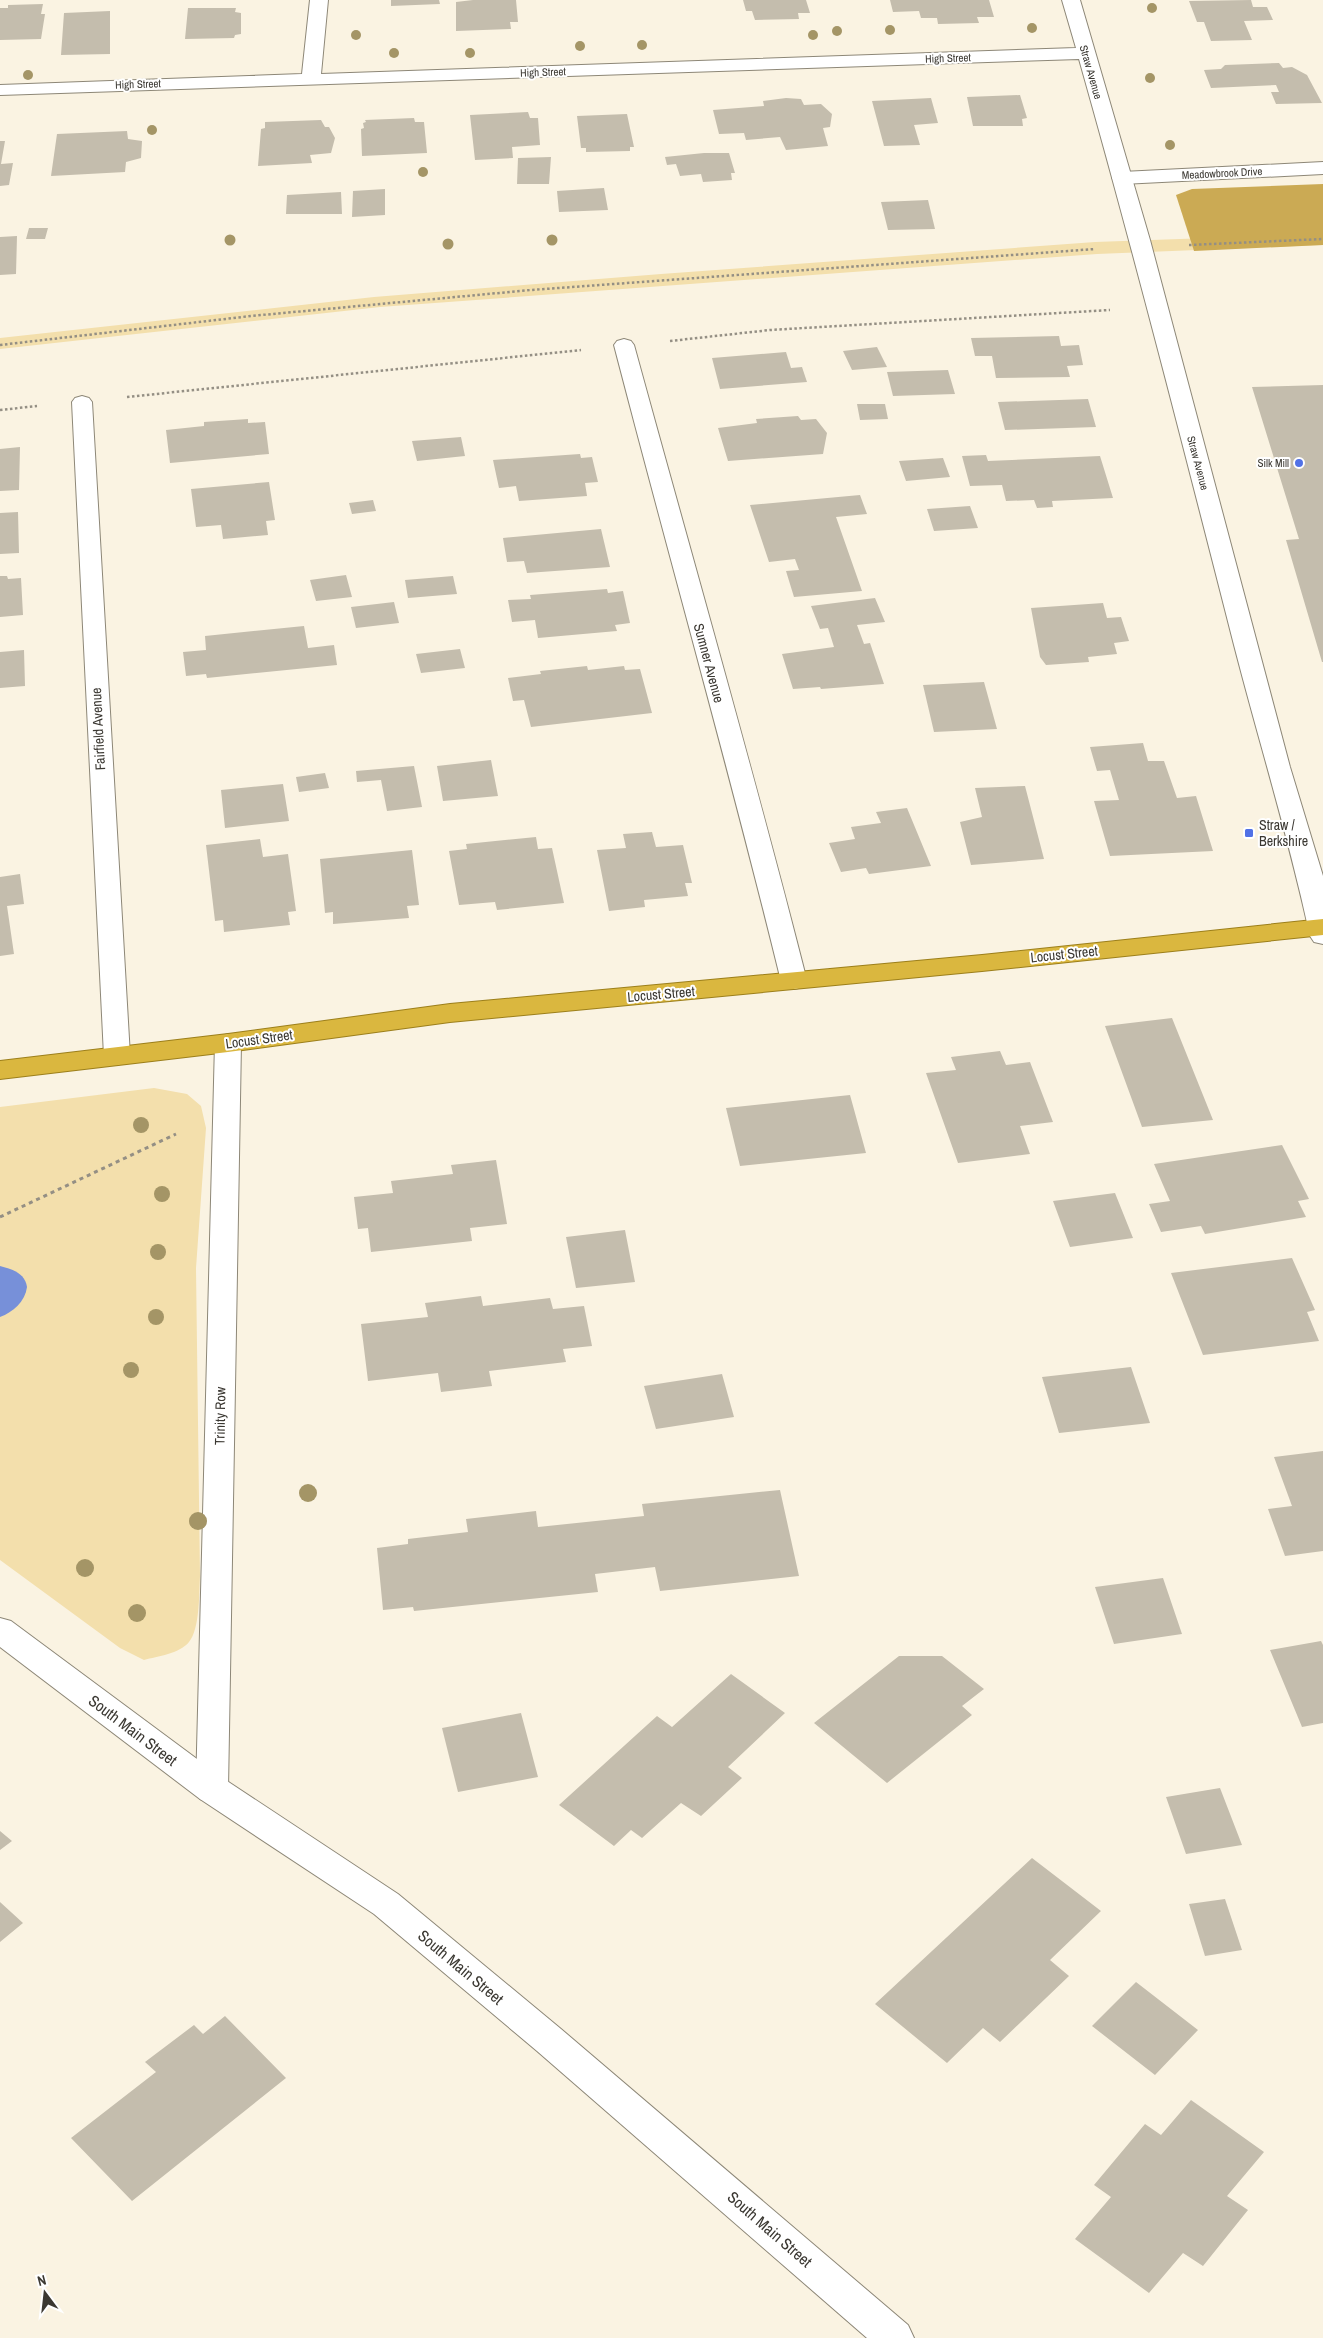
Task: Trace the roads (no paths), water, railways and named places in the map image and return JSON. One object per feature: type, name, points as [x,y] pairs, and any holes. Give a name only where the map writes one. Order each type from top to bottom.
[{"type":"highway","name":"Locust Street","points":[[0,1070],[228,1043],[450,1013],[1322,930]]},
{"type":"street","points":[[310,79],[319,0]]},
{"type":"street","name":"Straw Avenue","points":[[1071,0],[1171,355],[1278,767],[1310,876],[1322,930]]},
{"type":"street","name":"High Street","points":[[0,90],[1086,53]]},
{"type":"street","name":"Meadowbrook Drive","points":[[1122,178],[1323,168]]},
{"type":"street","name":"Sumner Avenue","points":[[624,345],[698,627],[757,833],[794,981]]},
{"type":"street","name":"Fairfield Avenue","points":[[82,402],[117,1056]]},
{"type":"street","name":"Trinity Row","points":[[212,1789],[228,1043]]},
{"type":"street","name":"South Main Street","points":[[0,1630],[212,1789],[386,1904],[549,2040],[895,2338]]},
{"type":"water","points":[[0,1266],[21,1275],[27,1287],[24,1297],[18,1306],[0,1317]]},
{"type":"place","name":"Silk Mill","points":[[1299,463]]},
{"type":"place","name":"Straw / Berkshire","points":[[1249,833]]}]
